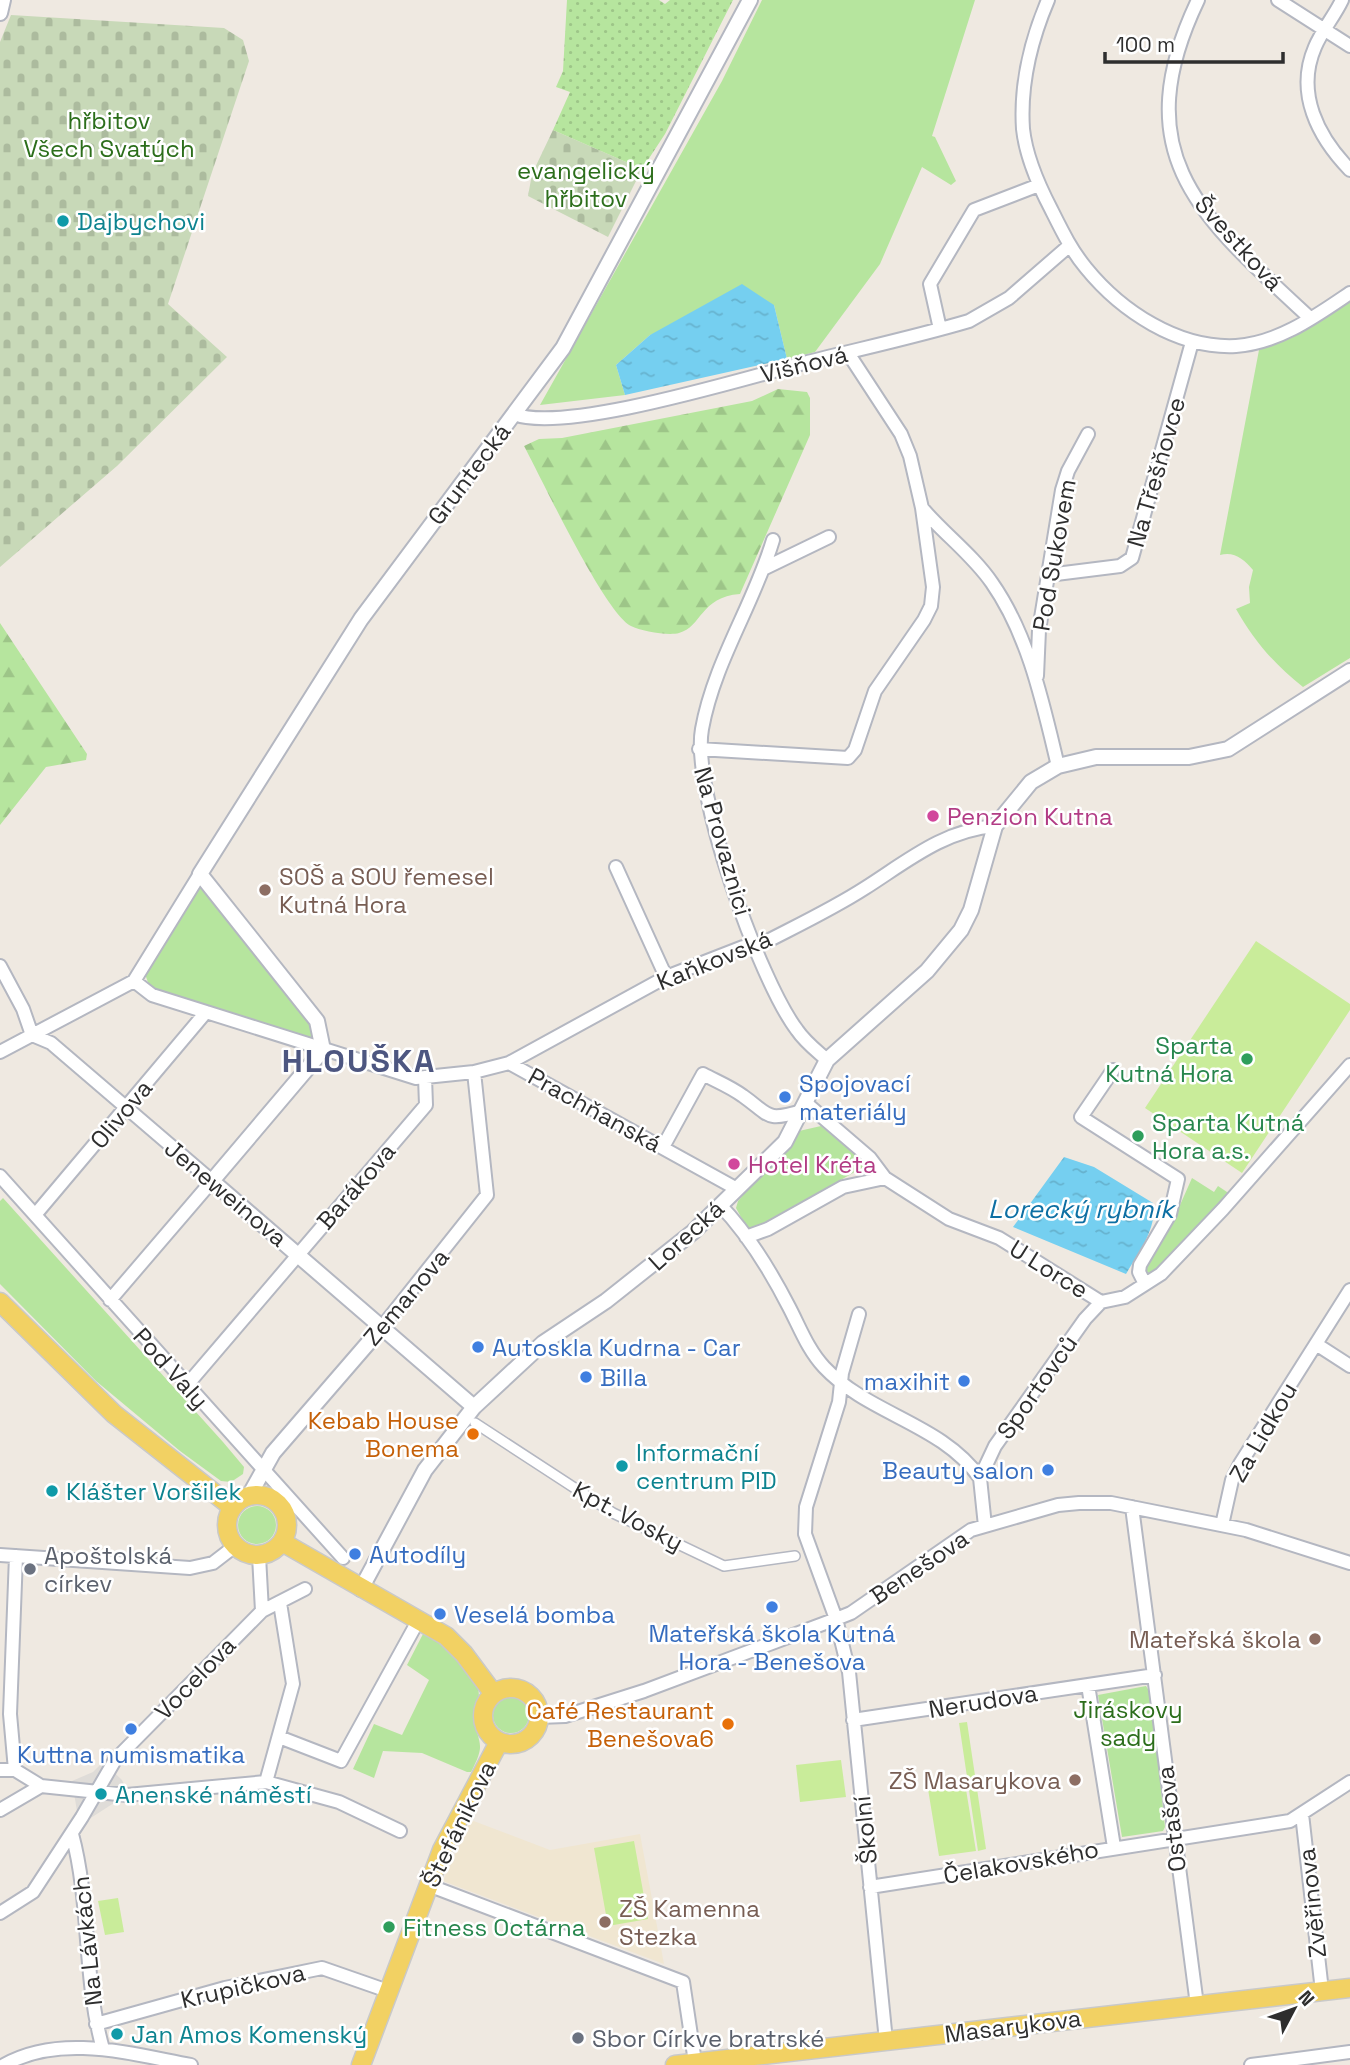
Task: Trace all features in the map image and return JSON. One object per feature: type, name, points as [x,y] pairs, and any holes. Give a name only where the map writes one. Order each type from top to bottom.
[{"type":"main road","points":[[0,1302],[114,1414],[232,1507]]},
{"type":"main road","points":[[249,1496],[267,1497],[282,1508],[287,1525],[282,1542],[272,1552],[259,1556],[250,1555],[234,1546],[226,1527],[232,1507],[249,1496]]},
{"type":"main road","points":[[282,1542],[453,1642],[493,1693],[509,1687],[522,1689],[536,1702],[539,1717]]},
{"type":"main road","name":"Štefánikova","points":[[493,1693],[485,1704],[482,1718],[488,1732],[499,1742],[514,1744],[529,1738],[539,1717]]},
{"type":"main road","name":"Štefánikova","points":[[361,2065],[449,1834],[499,1742]]},
{"type":"main road","name":"Masarykova","points":[[675,2065],[1350,1988]]},
{"type":"street","points":[[0,13],[3,0]]},
{"type":"street","name":"Gruntecká","points":[[200,874],[362,620],[574,329],[750,0]]},
{"type":"street","points":[[1048,0],[1029,54],[1023,90],[1023,130],[1039,185],[1070,245],[1094,277],[1125,306],[1165,330],[1192,342],[1222,346],[1257,343],[1287,332],[1350,293]]},
{"type":"street","name":"Švestková","points":[[1198,0],[1175,56],[1168,87],[1167,122],[1176,159],[1188,185],[1210,217],[1237,248],[1310,318]]},
{"type":"street","points":[[1278,0],[1350,46]]},
{"type":"street","points":[[1342,0],[1312,55],[1308,93],[1318,130],[1350,170]]},
{"type":"street","points":[[940,329],[930,284],[969,216],[980,206],[1039,185]]},
{"type":"street","name":"Višňová","points":[[514,414],[526,419],[600,412],[666,399],[970,321],[992,310],[1070,245]]},
{"type":"street","name":"Na Třešňovce","points":[[1048,575],[1120,566],[1132,558],[1192,342]]},
{"type":"street","points":[[699,749],[790,752],[842,759],[852,755],[875,691],[931,606],[933,587],[928,548],[910,456],[901,434],[848,352]]},
{"type":"street","name":"Pod Sukovem","points":[[1037,680],[1039,630],[1062,490],[1068,471],[1088,434]]},
{"type":"street","name":"Pod Sukovem","points":[[922,508],[993,584],[1006,606],[1037,680],[1058,766]]},
{"type":"street","points":[[928,548],[949,536]]},
{"type":"street","points":[[765,568],[828,537]]},
{"type":"street","name":"Na Provaznici","points":[[773,540],[765,568],[717,677],[704,717],[699,749],[701,771],[732,888],[755,947],[797,1031],[827,1060]]},
{"type":"street","points":[[1058,766],[1116,755],[1189,757],[1228,749],[1350,671]]},
{"type":"street","name":"Lorecká","points":[[361,1589],[425,1470],[474,1407],[542,1343],[606,1301],[662,1259],[785,1142],[827,1060],[927,971],[961,930],[979,887],[995,826],[1031,782],[1058,766]]},
{"type":"street","name":"Kaňkovská","points":[[509,1063],[666,977],[743,947],[755,947],[864,889],[917,851],[978,827],[995,826]]},
{"type":"street","points":[[616,867],[666,977]]},
{"type":"street","points":[[0,1052],[134,981],[200,874],[317,1021],[323,1050],[110,1300]]},
{"type":"street","points":[[0,966],[23,1009],[32,1035]]},
{"type":"street","name":"Prachňanská","points":[[134,981],[152,995],[416,1078],[474,1072],[509,1063],[737,1189]]},
{"type":"street","name":"Olivova","points":[[35,1215],[206,1012]]},
{"type":"street","name":"Jeneweinova","points":[[32,1035],[51,1043],[474,1407]]},
{"type":"street","name":"Sportovců","points":[[980,1478],[995,1446],[1079,1328],[1101,1303],[1119,1300],[1161,1274],[1223,1209],[1350,1065]]},
{"type":"street","points":[[1113,1070],[1081,1117],[1178,1179],[1170,1214],[1140,1265],[1139,1272],[1145,1284]]},
{"type":"street","name":"Zemanova","points":[[249,1496],[273,1453],[382,1327],[487,1195],[474,1072]]},
{"type":"street","points":[[663,1147],[703,1074],[744,1097],[757,1110],[769,1116],[783,1116],[804,1107]]},
{"type":"street","name":"Barákova","points":[[187,1385],[426,1105],[425,1077]]},
{"type":"street","name":"U Lorce","points":[[804,1107],[870,1158],[885,1178],[949,1219],[999,1238],[1101,1303]]},
{"type":"street","name":"Pod Valy","points":[[0,1177],[343,1558]]},
{"type":"street","points":[[746,1237],[768,1229],[843,1187],[885,1178]]},
{"type":"street","points":[[720,1205],[746,1237],[817,1359],[842,1383],[949,1444],[967,1460],[980,1478],[985,1526]]},
{"type":"street","name":"Za Lidkou","points":[[1222,1525],[1232,1480],[1240,1464],[1350,1290]]},
{"type":"street","name":"Školní","points":[[859,1314],[806,1507],[805,1534],[836,1619],[849,1672],[886,2041]]},
{"type":"street","points":[[1316,1344],[1350,1366]]},
{"type":"street","name":"Kpt. Vosky","points":[[475,1423],[613,1513],[724,1566],[795,1556]]},
{"type":"street","name":"Benešova","points":[[539,1717],[565,1716],[645,1691],[836,1619],[850,1613],[959,1537],[985,1526],[1059,1505],[1094,1502],[1132,1507],[1278,1539],[1350,1563]]},
{"type":"street","name":"Ostašova","points":[[1132,1507],[1155,1675],[1173,1839],[1197,2005]]},
{"type":"street","points":[[0,1555],[190,1568],[213,1563],[234,1546]]},
{"type":"street","points":[[15,1770],[10,1714],[16,1556]]},
{"type":"street","points":[[259,1556],[262,1611],[305,1589]]},
{"type":"street","points":[[266,1782],[293,1684],[280,1603]]},
{"type":"street","name":"Vocelova","points":[[97,1790],[115,1760],[262,1611]]},
{"type":"street","points":[[279,1737],[341,1761],[418,1621]]},
{"type":"street","name":"Nerudova","points":[[853,1720],[1155,1675]]},
{"type":"street","points":[[1088,1685],[1114,1847]]},
{"type":"street","points":[[0,1770],[15,1770],[41,1786],[127,1795],[266,1782],[339,1802],[400,1831]]},
{"type":"street","name":"Čelakovského","points":[[870,1888],[1290,1821],[1350,1782]]},
{"type":"street","points":[[0,1810],[41,1786]]},
{"type":"street","points":[[2,1908],[33,1892],[72,1834],[97,1790]]},
{"type":"street","name":"Zvěřinova","points":[[1302,1815],[1322,1992]]},
{"type":"street","name":"Na Lávkách","points":[[72,1834],[85,1895],[96,2024],[103,2049]]},
{"type":"street","points":[[428,1885],[683,1982],[695,2063]]},
{"type":"street","name":"Krupičkova","points":[[96,2024],[225,1988],[322,1968],[388,1991]]},
{"type":"street","points":[[4,2065],[45,2050],[103,2049],[191,2065]]},
{"type":"street","points":[[1251,2065],[1350,2052]]},
{"type":"shaded area","name":"Anenské náměstí","points":[[103,1762],[122,1780],[131,1799],[117,1801],[86,1821],[78,1817],[72,1781],[93,1772]]},
{"type":"shaded area","name":"ZŠ Kamenna Stezka","points":[[471,1820],[550,1850],[640,1834],[664,1964],[443,1881]]},
{"type":"green space","points":[[567,0],[659,0],[665,4],[670,0],[733,0],[665,134],[642,169],[553,130],[570,92],[556,87],[563,71]]},
{"type":"green space","points":[[762,0],[975,0],[932,136],[935,137],[956,181],[951,185],[922,167],[880,264],[815,352],[787,359],[774,305],[650,335],[616,365],[625,395],[540,405],[722,81]]},
{"type":"green space","name":"hřbitov Všech Svatých","points":[[11,15],[224,28],[243,40],[249,61],[168,304],[227,357],[117,466],[0,567],[0,42]]},
{"type":"green space","name":"evangelický hřbitov","points":[[553,130],[642,169],[608,237],[528,196],[532,174]]},
{"type":"green space","points":[[1350,302],[1350,658],[1303,687],[1265,651],[1236,609],[1250,603],[1249,587],[1253,570],[1238,557],[1220,555],[1259,350],[1293,337]]},
{"type":"green space","points":[[778,389],[807,392],[810,398],[810,435],[740,594],[727,596],[709,606],[693,625],[679,633],[668,634],[631,626],[619,616],[590,572],[524,446],[539,439],[562,438],[752,401]]},
{"type":"green space","points":[[0,623],[87,754],[86,760],[46,767],[0,825]]},
{"type":"green space","points":[[201,887],[311,1023],[314,1040],[150,988],[145,974],[196,888]]},
{"type":"green space","name":"Sparta Kutná Hora","points":[[1256,941],[1350,1004],[1350,1010],[1242,1173],[1145,1108]]},
{"type":"green space","points":[[821,1126],[867,1165],[751,1231],[748,1230],[736,1208],[738,1201],[799,1131]]},
{"type":"green space","points":[[1192,1178],[1214,1192],[1218,1186],[1230,1194],[1149,1274],[1144,1267],[1176,1214]]},
{"type":"green space","points":[[3,1198],[223,1442],[244,1467],[243,1474],[231,1482],[221,1481],[180,1451],[96,1381],[0,1284],[0,1201]]},
{"type":"green space","points":[[257,1506],[271,1511],[276,1525],[271,1539],[257,1544],[243,1539],[238,1525],[243,1511]]},
{"type":"green space","points":[[423,1634],[457,1654],[475,1680],[479,1692],[475,1716],[480,1743],[479,1754],[471,1772],[467,1772],[422,1753],[383,1751],[374,1778],[353,1769],[374,1724],[402,1735],[429,1680],[407,1665]]},
{"type":"green space","name":"Jiráskovy sady","points":[[1146,1686],[1151,1694],[1165,1827],[1163,1831],[1122,1837],[1098,1695]]},
{"type":"green space","points":[[511,1697],[524,1702],[529,1715],[524,1728],[511,1733],[498,1728],[493,1715],[498,1702]]},
{"type":"green space","points":[[967,1722],[986,1849],[978,1851],[959,1723]]},
{"type":"green space","points":[[841,1760],[846,1797],[800,1802],[796,1765]]},
{"type":"green space","points":[[964,1777],[976,1851],[939,1856],[927,1783]]},
{"type":"green space","points":[[634,1841],[648,1919],[608,1926],[594,1848]]},
{"type":"green space","points":[[118,1898],[124,1932],[105,1935],[98,1901]]},
{"type":"water","points":[[742,284],[774,305],[787,359],[625,395],[616,365],[650,335]]},
{"type":"water","name":"Lorecký rybník","points":[[1064,1157],[1094,1167],[1153,1203],[1150,1231],[1126,1274],[1013,1227]]},
{"type":"place","name":"Dajbychovi","points":[[63,221]]},
{"type":"place","name":"Penzion Kutna","points":[[933,816]]},
{"type":"place","name":"SOŠ a SOU řemesel Kutná Hora","points":[[265,890]]},
{"type":"place","name":"Sparta Kutná Hora","points":[[1247,1059]]},
{"type":"place","name":"Spojovací materiály","points":[[785,1097]]},
{"type":"place","name":"Sparta Kutná Hora a.s.","points":[[1138,1136]]},
{"type":"place","name":"Hotel Kréta","points":[[734,1164]]},
{"type":"place","name":"Autoskla Kudrna - Car","points":[[478,1347]]},
{"type":"place","name":"Billa","points":[[586,1377]]},
{"type":"place","name":"maxihit","points":[[964,1381]]},
{"type":"place","name":"Kebab House Bonema","points":[[473,1434]]},
{"type":"place","name":"Informační centrum PID","points":[[622,1466]]},
{"type":"place","name":"Beauty salon","points":[[1048,1470]]},
{"type":"place","name":"Klášter Voršilek","points":[[52,1491]]},
{"type":"place","name":"Autodíly","points":[[355,1554]]},
{"type":"place","name":"Apoštolská církev","points":[[30,1569]]},
{"type":"place","name":"Mateřská škola Kutná Hora - Benešova","points":[[772,1607]]},
{"type":"place","name":"Veselá bomba","points":[[440,1614]]},
{"type":"place","name":"Mateřská škola","points":[[1315,1639]]},
{"type":"place","name":"Café Restaurant Benešova6","points":[[728,1724]]},
{"type":"place","name":"Kuttna numismatika","points":[[131,1729]]},
{"type":"place","name":"ZŠ Masarykova","points":[[1075,1780]]},
{"type":"place","name":"Anenské náměstí","points":[[101,1794]]},
{"type":"place","name":"ZŠ Kamenna Stezka","points":[[605,1922]]},
{"type":"place","name":"Fitness Octárna","points":[[389,1927]]},
{"type":"place","name":"Jan Amos Komenský","points":[[117,2034]]},
{"type":"place","name":"Sbor Církve bratrské","points":[[578,2038]]},
{"type":"district","name":"HLOUŠKA","points":[[359,1061]]}]
